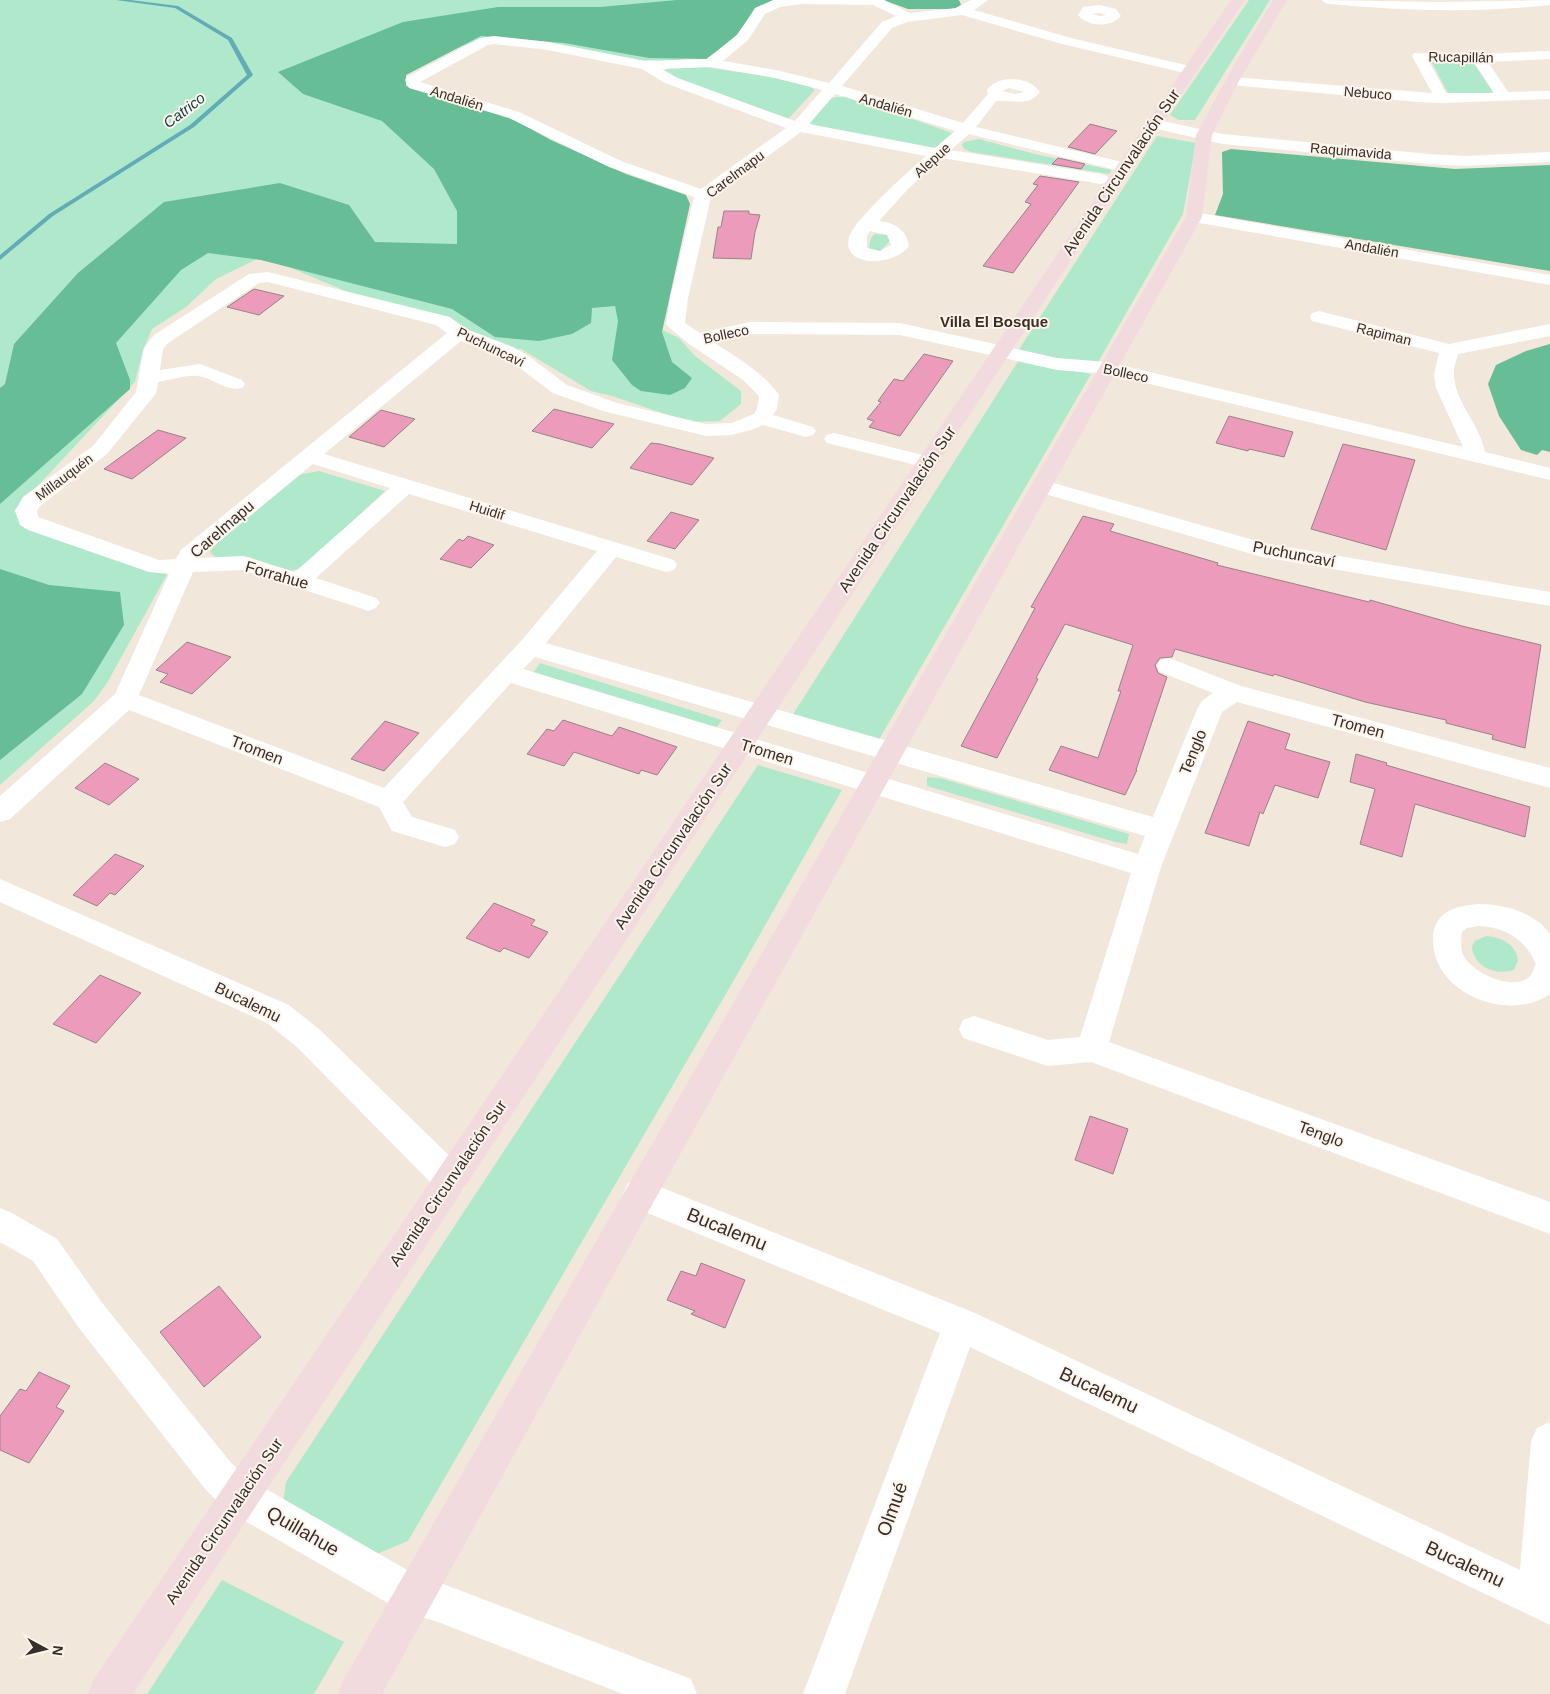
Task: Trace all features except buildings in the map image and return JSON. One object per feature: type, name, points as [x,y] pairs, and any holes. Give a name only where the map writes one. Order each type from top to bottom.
[{"type":"main road","name":"Avenida Circunvalación Sur","points":[[109,1694],[1001,352],[1189,70],[1238,0]]},
{"type":"main road","points":[[359,1694],[1194,217],[1204,135],[1232,81],[1280,0]]},
{"type":"street","points":[[711,63],[744,37],[760,11],[777,4],[802,0],[875,1],[894,8],[909,18]]},
{"type":"street","name":"Carelmapu","points":[[761,418],[768,409],[768,395],[750,376],[675,325],[679,298],[703,195],[798,127],[887,25],[894,20],[961,10],[981,0]]},
{"type":"street","points":[[1328,0],[1451,7],[1550,1]]},
{"type":"street","points":[[961,10],[1067,41],[1189,70]]},
{"type":"street","points":[[1067,41],[1094,19]]},
{"type":"street","name":"Andalién","points":[[703,195],[615,164],[514,115],[414,85],[412,80],[485,41],[494,40],[548,46],[645,65],[711,63],[776,74],[832,88],[1119,175]]},
{"type":"street","name":"Rucapillán","points":[[1442,99],[1419,56],[1478,58],[1550,56]]},
{"type":"street","points":[[1478,58],[1504,97]]},
{"type":"street","name":"Andalién","points":[[645,65],[670,80],[798,127],[941,153],[1119,175]]},
{"type":"street","name":"Nebuco","points":[[1232,81],[1442,99],[1550,95]]},
{"type":"street","name":"Alepue","points":[[866,226],[902,186],[966,129],[991,98],[999,95]]},
{"type":"street","name":"Raquimavida","points":[[1153,124],[1223,139],[1430,159],[1464,161],[1550,157]]},
{"type":"street","name":"Andalién","points":[[1194,217],[1550,280]]},
{"type":"street","name":"Puchuncaví","points":[[256,278],[268,277],[277,279],[443,321],[459,333],[506,351],[520,359],[560,389],[610,407],[706,430],[719,431],[738,428],[761,418]]},
{"type":"street","name":"Millauquén","points":[[183,567],[157,567],[36,525],[26,516],[28,507],[100,450],[146,393],[154,348],[161,339],[256,278]]},
{"type":"street","name":"Rapiman","points":[[1319,317],[1450,350]]},
{"type":"street","name":"Bolleco","points":[[696,340],[750,328],[900,330],[1057,364],[1108,368],[1550,474]]},
{"type":"street","points":[[1475,456],[1474,445],[1454,406],[1444,376],[1450,350],[1550,330]]},
{"type":"street","name":"Carelmapu","points":[[0,812],[124,699],[189,555],[459,333]]},
{"type":"street","points":[[148,377],[200,370],[235,384]]},
{"type":"street","points":[[761,418],[806,431]]},
{"type":"street","points":[[834,439],[928,462]]},
{"type":"street","name":"Huidif","points":[[308,456],[666,565]]},
{"type":"street","points":[[299,581],[405,486]]},
{"type":"street","name":"Puchuncaví","points":[[1043,486],[1262,550],[1550,599]]},
{"type":"street","points":[[445,837],[402,824],[389,800],[507,673],[612,548]]},
{"type":"street","name":"Forrahue","points":[[183,567],[243,563],[368,603]]},
{"type":"street","points":[[530,646],[1161,830]]},
{"type":"street","name":"Tromen","points":[[1169,666],[1233,692],[1550,778]]},
{"type":"street","name":"Tromen","points":[[507,673],[1147,867]]},
{"type":"street","name":"Tenglo","points":[[1092,1049],[1147,867],[1161,830],[1211,707],[1233,692]]},
{"type":"street","name":"Tromen","points":[[124,699],[389,800]]},
{"type":"street","points":[[1028,831],[1043,796]]},
{"type":"street","name":"Bucalemu","points":[[0,890],[278,1014],[309,1039],[451,1180]]},
{"type":"street","points":[[1479,914],[1505,918],[1522,926],[1538,938],[1547,952],[1550,964],[1549,976],[1543,985],[1531,992],[1519,994],[1500,993],[1482,987],[1470,981],[1456,969],[1449,958],[1444,944],[1448,928],[1458,919],[1479,914]]},
{"type":"street","name":"Tenglo","points":[[974,1029],[1048,1053],[1092,1049],[1550,1218]]},
{"type":"street","name":"Bucalemu","points":[[640,1194],[962,1325],[1544,1601]]},
{"type":"street","name":"Quillahue","points":[[0,1224],[45,1250],[91,1316],[219,1477],[240,1496],[414,1596],[438,1602],[676,1694]]},
{"type":"street","name":"Olmué","points":[[824,1694],[962,1325]]},
{"type":"street","points":[[1544,1601],[1550,1441]]},
{"type":"green space","points":[[0,0],[774,0],[760,3],[698,56],[666,62],[652,60],[611,61],[559,50],[494,42],[470,43],[401,74],[400,81],[656,327],[679,338],[695,356],[741,391],[741,404],[720,421],[689,422],[612,396],[591,391],[521,349],[503,351],[455,329],[357,296],[284,265],[257,259],[216,279],[186,307],[152,329],[143,350],[135,382],[14,511],[48,529],[132,561],[175,560],[107,683],[94,701],[0,785]]},
{"type":"green space","points":[[677,0],[782,0],[757,7],[733,40],[706,59],[649,58],[564,43],[481,36],[406,75],[406,86],[507,116],[551,140],[626,174],[686,195],[690,204],[662,332],[672,362],[692,378],[685,388],[670,395],[641,391],[632,385],[612,360],[618,321],[615,306],[592,308],[591,323],[572,334],[539,341],[495,337],[452,309],[261,260],[208,253],[181,270],[116,343],[130,380],[130,389],[0,504],[0,388],[5,384],[14,344],[78,273],[164,202],[280,183],[349,205],[375,242],[457,244],[457,211],[434,169],[382,121],[303,94],[278,72],[403,22],[498,7],[600,7]]},
{"type":"green space","points":[[883,0],[959,0],[961,5],[954,9],[908,9]]},
{"type":"green space","points":[[1249,0],[1270,0],[1195,120],[1179,120],[1170,115]]},
{"type":"green space","points":[[1431,61],[1472,61],[1493,92],[1487,95],[1448,93]]},
{"type":"green space","points":[[690,65],[765,76],[809,86],[815,90],[788,119],[784,119],[679,79],[665,70],[672,67]]},
{"type":"green space","points":[[850,97],[952,133],[938,147],[931,148],[817,128],[810,123],[828,99]]},
{"type":"green space","points":[[1157,136],[1196,143],[1183,214],[1097,364],[1059,360],[1018,351]]},
{"type":"green space","points":[[979,139],[1035,154],[1112,170],[1109,174],[971,152],[964,149],[962,145],[964,142]]},
{"type":"green space","points":[[1231,149],[1455,169],[1550,165],[1550,271],[1215,215],[1223,194],[1222,152]]},
{"type":"green space","points":[[875,234],[888,235],[890,241],[880,251],[873,251],[869,248],[871,238]]},
{"type":"green space","points":[[1550,344],[1550,452],[1542,450],[1537,455],[1521,450],[1499,416],[1488,384],[1496,365],[1526,351]]},
{"type":"green space","points":[[1019,360],[1091,374],[877,743],[790,719]]},
{"type":"green space","points":[[319,471],[385,491],[302,568],[290,571],[249,557],[216,558],[210,552],[218,541],[298,475]]},
{"type":"green space","points":[[0,569],[49,585],[120,592],[124,625],[82,694],[0,760]]},
{"type":"green space","points":[[540,663],[722,720],[713,732],[533,673]]},
{"type":"green space","points":[[758,765],[842,790],[738,973],[408,1541],[367,1558],[282,1509],[286,1482]]},
{"type":"green space","points":[[927,777],[940,778],[1129,834],[1127,844],[927,786]]},
{"type":"green space","points":[[1486,936],[1507,942],[1511,946],[1517,954],[1518,960],[1514,970],[1507,972],[1493,971],[1476,959],[1472,946],[1475,941]]},
{"type":"green space","points":[[222,1580],[344,1642],[314,1694],[147,1694]]},
{"type":"waterway","name":"Catrico","points":[[0,258],[51,215],[192,126],[250,75],[230,39],[176,7],[118,0]]},
{"type":"district","name":"Villa El Bosque","points":[[994,321]]}]
